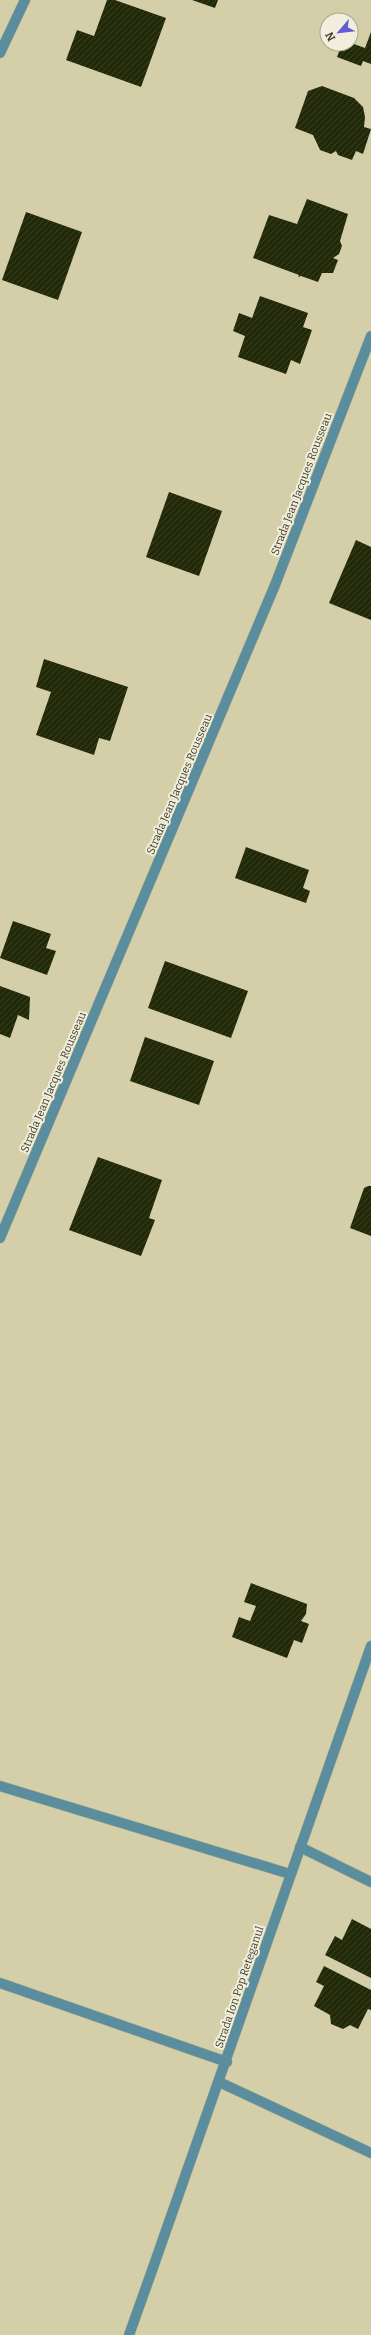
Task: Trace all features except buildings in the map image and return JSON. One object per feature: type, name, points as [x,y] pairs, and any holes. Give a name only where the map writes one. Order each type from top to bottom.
[{"type":"street","points":[[0,53],[25,0]]},
{"type":"street","name":"Strada Jean Jacques Rousseau","points":[[0,1238],[275,585],[371,336]]},
{"type":"street","name":"Strada Ion Pop Reteganul","points":[[129,2335],[227,2062],[290,1874],[371,1646]]},
{"type":"street","points":[[0,1786],[290,1874]]},
{"type":"street","points":[[300,1847],[371,1882]]},
{"type":"street","points":[[0,1983],[227,2062]]},
{"type":"street","points":[[219,2082],[371,2153]]}]
